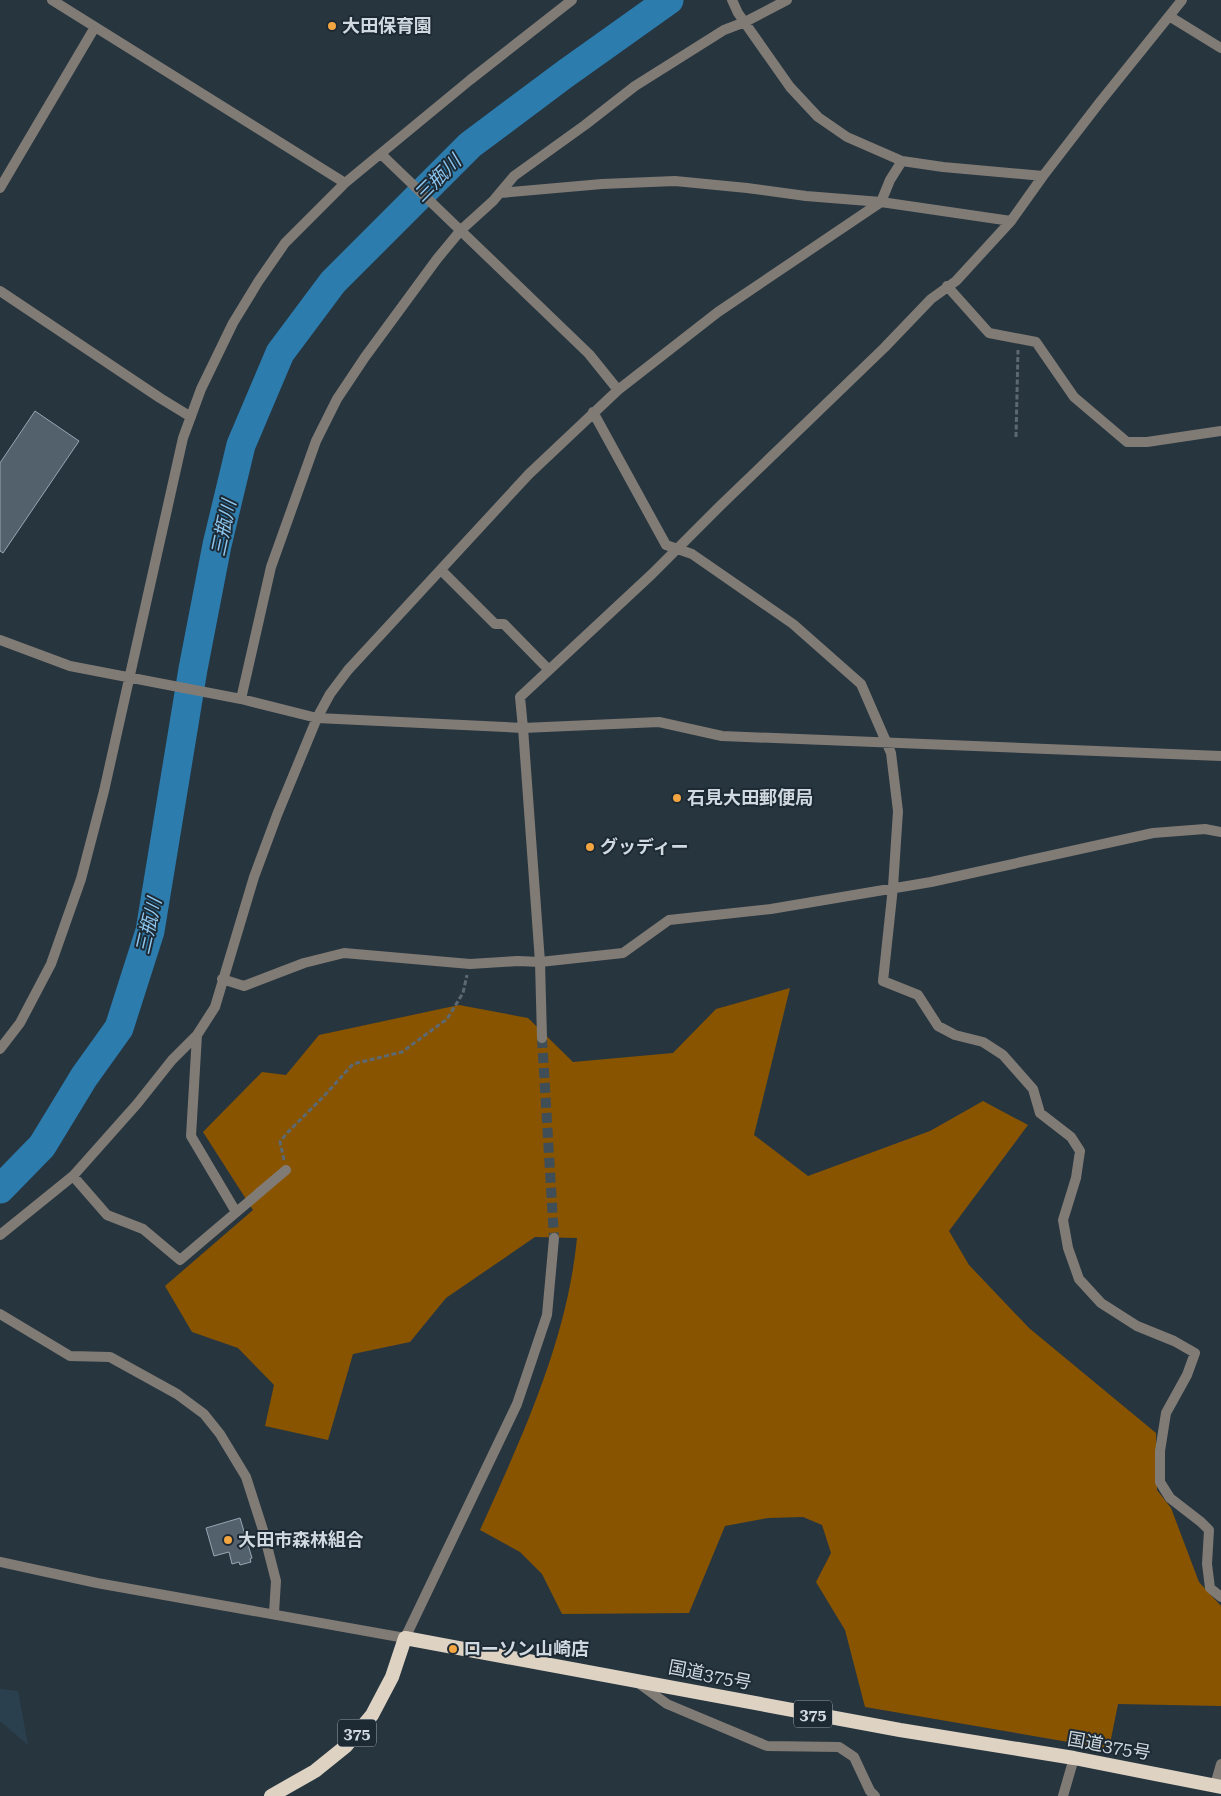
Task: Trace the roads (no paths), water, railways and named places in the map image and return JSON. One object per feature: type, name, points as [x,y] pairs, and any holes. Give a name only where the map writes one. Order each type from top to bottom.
[{"type":"highway","name":"国道375号","points":[[405,1638],[900,1730],[1074,1758],[1218,1786]]},
{"type":"highway","name":"375","points":[[274,1796],[315,1771],[346,1746],[372,1715],[392,1678],[405,1638]]},
{"type":"street","points":[[52,0],[345,183]]},
{"type":"street","points":[[0,1049],[20,1023],[51,964],[81,879],[100,808],[180,451],[201,388],[233,323],[285,243],[345,183],[470,80],[572,0]]},
{"type":"street","points":[[732,0],[738,12],[790,87],[818,117],[847,137],[902,161],[944,167],[1043,176]]},
{"type":"street","points":[[241,699],[271,567],[316,441],[338,399],[365,357],[437,259],[461,230],[500,193],[514,176],[635,86],[724,30],[745,22],[788,0]]},
{"type":"street","points":[[542,1038],[540,962],[520,697],[679,548],[884,348],[931,299],[956,281],[1012,221],[1043,176],[1182,0]]},
{"type":"street","points":[[1169,16],[1221,48]]},
{"type":"street","points":[[0,188],[94,27]]},
{"type":"street","points":[[381,154],[588,354],[618,390]]},
{"type":"street","points":[[0,1235],[73,1176],[131,1112],[172,1060],[197,1035],[215,1007],[254,877],[277,814],[317,718],[330,694],[348,670],[529,474],[594,412],[618,390],[718,312],[881,202],[890,180],[902,161]]},
{"type":"street","points":[[500,193],[602,184],[675,181],[806,196],[881,202],[1012,221]]},
{"type":"street","points":[[947,286],[989,333],[1036,342],[1074,397],[1127,442],[1147,442],[1221,431]]},
{"type":"street","points":[[0,291],[191,417]]},
{"type":"street","points":[[594,412],[666,545],[692,554],[793,624],[862,684],[891,753],[898,811],[893,887],[883,981],[918,995],[938,1026],[955,1035],[983,1042],[1003,1054],[1033,1089],[1040,1113],[1071,1137],[1080,1151],[1076,1178],[1063,1220],[1068,1248],[1079,1279],[1101,1303],[1130,1321],[1195,1353],[1187,1375],[1166,1413],[1160,1451],[1160,1482],[1170,1498],[1209,1530],[1207,1564],[1210,1588],[1221,1597]]},
{"type":"street","points":[[441,570],[495,624],[504,624],[549,670]]},
{"type":"street","points":[[0,640],[70,666],[241,699],[317,718],[523,728],[659,722],[722,736],[1221,756]]},
{"type":"street","points":[[222,979],[244,986],[304,963],[344,953],[470,964],[518,961],[540,962],[623,953],[669,920],[771,909],[931,882],[1153,833],[1205,829],[1221,832]]},
{"type":"street","points":[[197,1035],[191,1136],[236,1212]]},
{"type":"street","points":[[73,1176],[107,1215],[143,1229],[180,1260],[286,1170]]},
{"type":"street","points":[[0,1562],[97,1583],[274,1613],[405,1638],[517,1404],[546,1315],[554,1238]]},
{"type":"street","points":[[0,1314],[70,1356],[110,1357],[177,1394],[204,1414],[220,1434],[246,1477],[276,1581],[274,1613]]},
{"type":"street","points":[[634,1680],[667,1704],[767,1746],[839,1747],[854,1757],[870,1794]]},
{"type":"street","points":[[1064,1796],[1074,1758]]},
{"type":"street","points":[[1218,1786],[1221,1764]]},
{"type":"waterway","name":"三瓶川","points":[[0,1189],[42,1146],[84,1077],[119,1028],[150,931],[193,669],[217,545],[241,445],[280,353],[333,282],[470,145],[669,0]]},
{"type":"tunnel","points":[[542,1038],[554,1238]]},
{"type":"place","name":"大田保育園","points":[[332,26]]},
{"type":"place","name":"石見大田郵便局","points":[[677,798]]},
{"type":"place","name":"グッディー","points":[[590,847]]},
{"type":"place","name":"大田市森林組合","points":[[228,1540]]},
{"type":"place","name":"ローソン山崎店","points":[[453,1649]]}]
